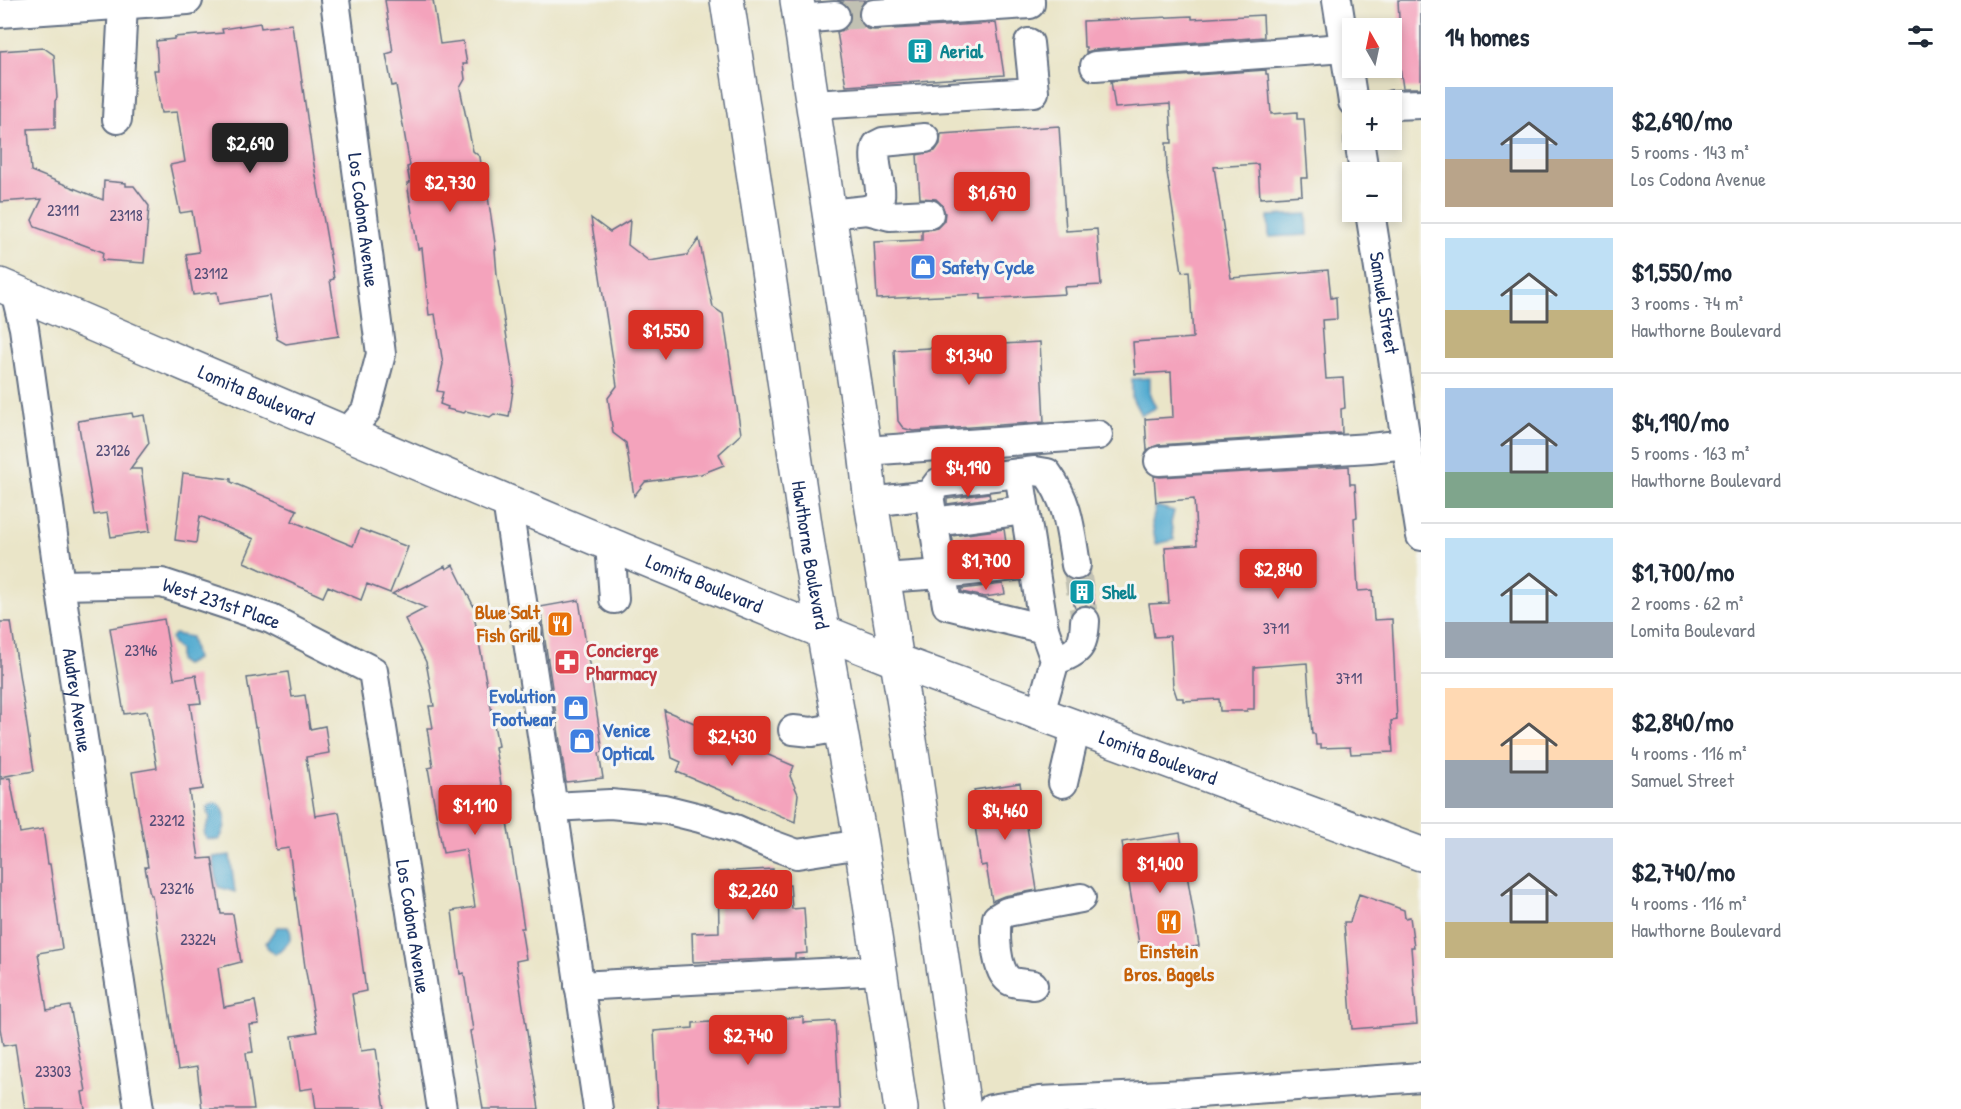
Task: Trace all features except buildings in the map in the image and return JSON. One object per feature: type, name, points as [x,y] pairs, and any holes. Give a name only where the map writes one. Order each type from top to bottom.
[{"type":"main road","name":"Hawthorne Boulevard","points":[[726,0],[809,552],[861,844],[901,1109]]},
{"type":"main road","points":[[798,9],[964,1109]]},
{"type":"main road","name":"Lomita Boulevard","points":[[8,288],[507,501],[823,632],[1077,727],[1419,845]]},
{"type":"street","points":[[0,13],[34,5],[123,5],[188,0]]},
{"type":"street","name":"Los Codona Avenue","points":[[335,0],[381,354],[366,411],[347,433]]},
{"type":"street","points":[[874,14],[1030,4],[1030,0]]},
{"type":"street","points":[[1337,0],[1342,34]]},
{"type":"street","points":[[117,119],[123,5]]},
{"type":"street","points":[[798,9],[835,16]]},
{"type":"street","points":[[812,105],[1034,92],[1029,43]]},
{"type":"street","points":[[1095,66],[1342,48]]},
{"type":"street","points":[[1402,105],[1421,104]]},
{"type":"street","points":[[829,214],[867,210],[878,205],[881,198],[875,156],[877,145],[883,141],[925,138]]},
{"type":"street","points":[[867,210],[890,216],[929,214]]},
{"type":"street","name":"Samuel Street","points":[[1372,222],[1410,429],[1421,536]]},
{"type":"street","name":"Audrey Avenue","points":[[8,288],[24,328],[60,585],[139,1109]]},
{"type":"street","points":[[1159,461],[1370,448],[1410,429]]},
{"type":"street","points":[[865,452],[1098,435]]},
{"type":"street","points":[[1044,630],[947,605],[931,508],[938,483],[1035,471],[1047,473],[1063,497],[1076,565]]},
{"type":"street","points":[[1019,473],[1044,630],[1055,660],[1040,713]]},
{"type":"street","points":[[507,501],[598,1109]]},
{"type":"street","points":[[871,502],[931,508],[1025,510]]},
{"type":"street","points":[[610,544],[614,599]]},
{"type":"street","points":[[883,578],[1034,564]]},
{"type":"street","name":"West 231st Place","points":[[60,585],[162,583],[272,619],[373,671]]},
{"type":"street","points":[[1055,660],[1070,656],[1080,647],[1084,636],[1085,621]]},
{"type":"street","name":"Los Codona Avenue","points":[[373,671],[442,1109]]},
{"type":"street","points":[[793,730],[812,732],[840,727]]},
{"type":"street","points":[[1063,783],[1077,727]]},
{"type":"street","points":[[552,807],[610,804],[664,809],[735,829],[798,854],[861,844]]},
{"type":"street","points":[[1033,984],[1010,981],[1002,972],[995,935],[997,918],[1007,912],[1081,898]]},
{"type":"street","points":[[579,986],[879,970]]},
{"type":"street","points":[[991,1109],[1040,1101],[1118,1103],[1421,1077]]},
{"type":"water","points":[[1307,214],[1308,235],[1269,237],[1268,216]]},
{"type":"water","points":[[1150,378],[1150,395],[1156,408],[1141,415],[1132,398],[1132,379]]},
{"type":"water","points":[[1156,506],[1174,511],[1171,523],[1174,540],[1156,544],[1152,523]]},
{"type":"water","points":[[174,634],[191,637],[196,659],[185,665],[179,661],[179,650],[171,638]]},
{"type":"water","points":[[218,803],[225,816],[223,831],[219,840],[207,839],[204,833],[210,818],[207,808],[211,804]]},
{"type":"water","points":[[230,855],[235,892],[218,887],[213,857]]},
{"type":"water","points":[[277,927],[288,927],[291,936],[288,943],[275,954],[266,943]]},
{"type":"tunnel","points":[[835,16],[874,14]]},
{"type":"tunnel","points":[[1076,565],[1085,621]]},
{"type":"place","name":"Aerial","points":[[920,51]]},
{"type":"place","name":"Safety Cycle","points":[[923,267]]},
{"type":"place","name":"Shell","points":[[1082,592]]},
{"type":"place","name":"Blue Salt Fish Grill","points":[[560,624]]},
{"type":"place","name":"Concierge Pharmacy","points":[[567,662]]},
{"type":"place","name":"Evolution Footwear","points":[[576,708]]},
{"type":"place","name":"Venice Optical","points":[[582,741]]},
{"type":"place","name":"Einstein Bros. Bagels","points":[[1169,922]]}]
